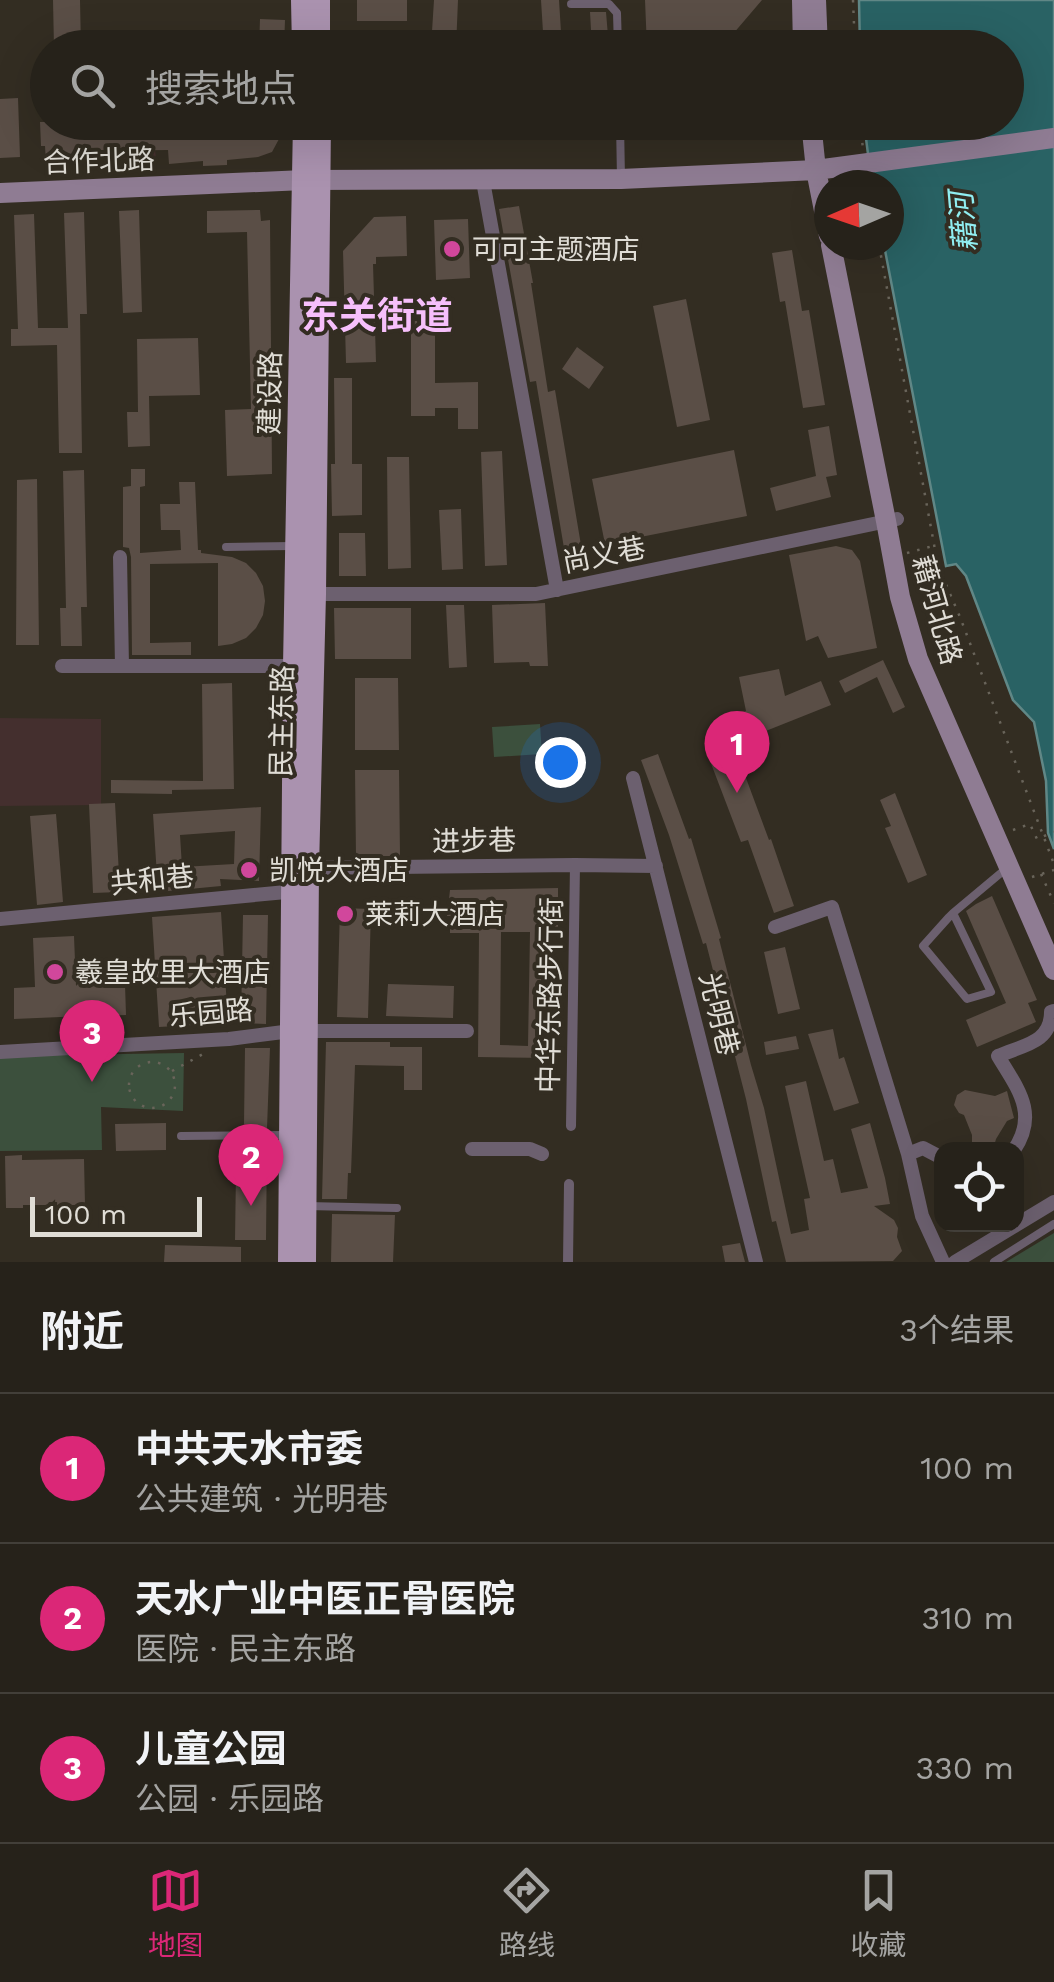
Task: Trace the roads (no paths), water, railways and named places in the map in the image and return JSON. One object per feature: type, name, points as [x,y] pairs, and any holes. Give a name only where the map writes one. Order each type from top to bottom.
[{"type":"main road","points":[[302,0],[303,30]]},
{"type":"main road","points":[[319,0],[319,30]]},
{"type":"main road","points":[[802,0],[803,30]]},
{"type":"main road","points":[[816,0],[817,30]]},
{"type":"main road","name":"合作北路","points":[[844,170],[1054,138]]},
{"type":"main road","name":"建设路","points":[[306,140],[312,180]]},
{"type":"main road","name":"建设路","points":[[294,666],[312,180],[318,140]]},
{"type":"main road","points":[[818,140],[830,170]]},
{"type":"main road","points":[[827,140],[831,170]]},
{"type":"main road","name":"合作北路","points":[[0,193],[312,180],[621,179],[814,173]]},
{"type":"main road","name":"民主东路","points":[[300,879],[315,594],[312,180]]},
{"type":"main road","name":"藉河北路","points":[[834,260],[892,520],[927,648],[1054,943]]},
{"type":"main road","name":"藉河北路","points":[[845,260],[892,520],[900,598],[918,659],[1025,874],[1054,970]]},
{"type":"main road","name":"民主东路","points":[[294,666],[306,1262]]},
{"type":"main road","name":"民主东路","points":[[289,1262],[290,1135],[299,1031]]},
{"type":"street","points":[[484,180],[556,590]]},
{"type":"street","name":"尚义巷","points":[[315,594],[536,594],[892,520]]},
{"type":"street","points":[[120,557],[122,666]]},
{"type":"street","points":[[62,666],[294,666]]},
{"type":"street","name":"光明巷","points":[[633,778],[756,1262]]},
{"type":"street","name":"进步巷","points":[[300,879],[574,865],[656,866]]},
{"type":"street","name":"中华东路步行街","points":[[571,1126],[574,865]]},
{"type":"street","name":"共和巷","points":[[0,919],[300,879]]},
{"type":"street","points":[[774,927],[832,906],[908,1154],[922,1216],[944,1262]]},
{"type":"street","points":[[1018,1142],[1026,1112],[1022,1097],[998,1056],[1044,1036],[1054,1011]]},
{"type":"street","name":"乐园路","points":[[0,1052],[229,1039],[299,1031],[467,1031]]},
{"type":"street","points":[[908,1154],[923,1148],[934,1154]]},
{"type":"street","points":[[472,1149],[530,1149],[542,1154]]},
{"type":"street","points":[[568,1262],[570,1184]]},
{"type":"street","points":[[955,1262],[1054,1202]]},
{"type":"lane","points":[[572,4],[609,4],[617,13],[617,30]]},
{"type":"lane","points":[[620,140],[621,179]]},
{"type":"lane","points":[[226,548],[296,546]]},
{"type":"lane","points":[[953,913],[990,992],[966,999],[923,946],[953,913],[1025,874]]},
{"type":"lane","points":[[180,1136],[290,1135]]},
{"type":"lane","points":[[306,1206],[397,1208]]},
{"type":"lane","points":[[994,1262],[1054,1224]]},
{"type":"water","name":"藉河","points":[[859,0],[1054,0],[1054,849],[1048,833],[1046,781],[1034,722],[1013,700],[966,576],[956,564],[946,566],[887,260],[904,260],[904,170],[870,170],[866,140],[1024,140],[1024,30],[860,30]]},
{"type":"place","name":"可可主题酒店","points":[[452,249]]},
{"type":"place","name":"中共天水市委","points":[[737,793]]},
{"type":"place","name":"凯悦大酒店","points":[[249,870]]},
{"type":"place","name":"莱莉大酒店","points":[[345,914]]},
{"type":"place","name":"羲皇故里大酒店","points":[[55,972]]},
{"type":"place","name":"儿童公园","points":[[92,1082]]},
{"type":"place","name":"天水广业中医正骨医院","points":[[251,1206]]},
{"type":"district","name":"东关街道","points":[[377,316]]}]
